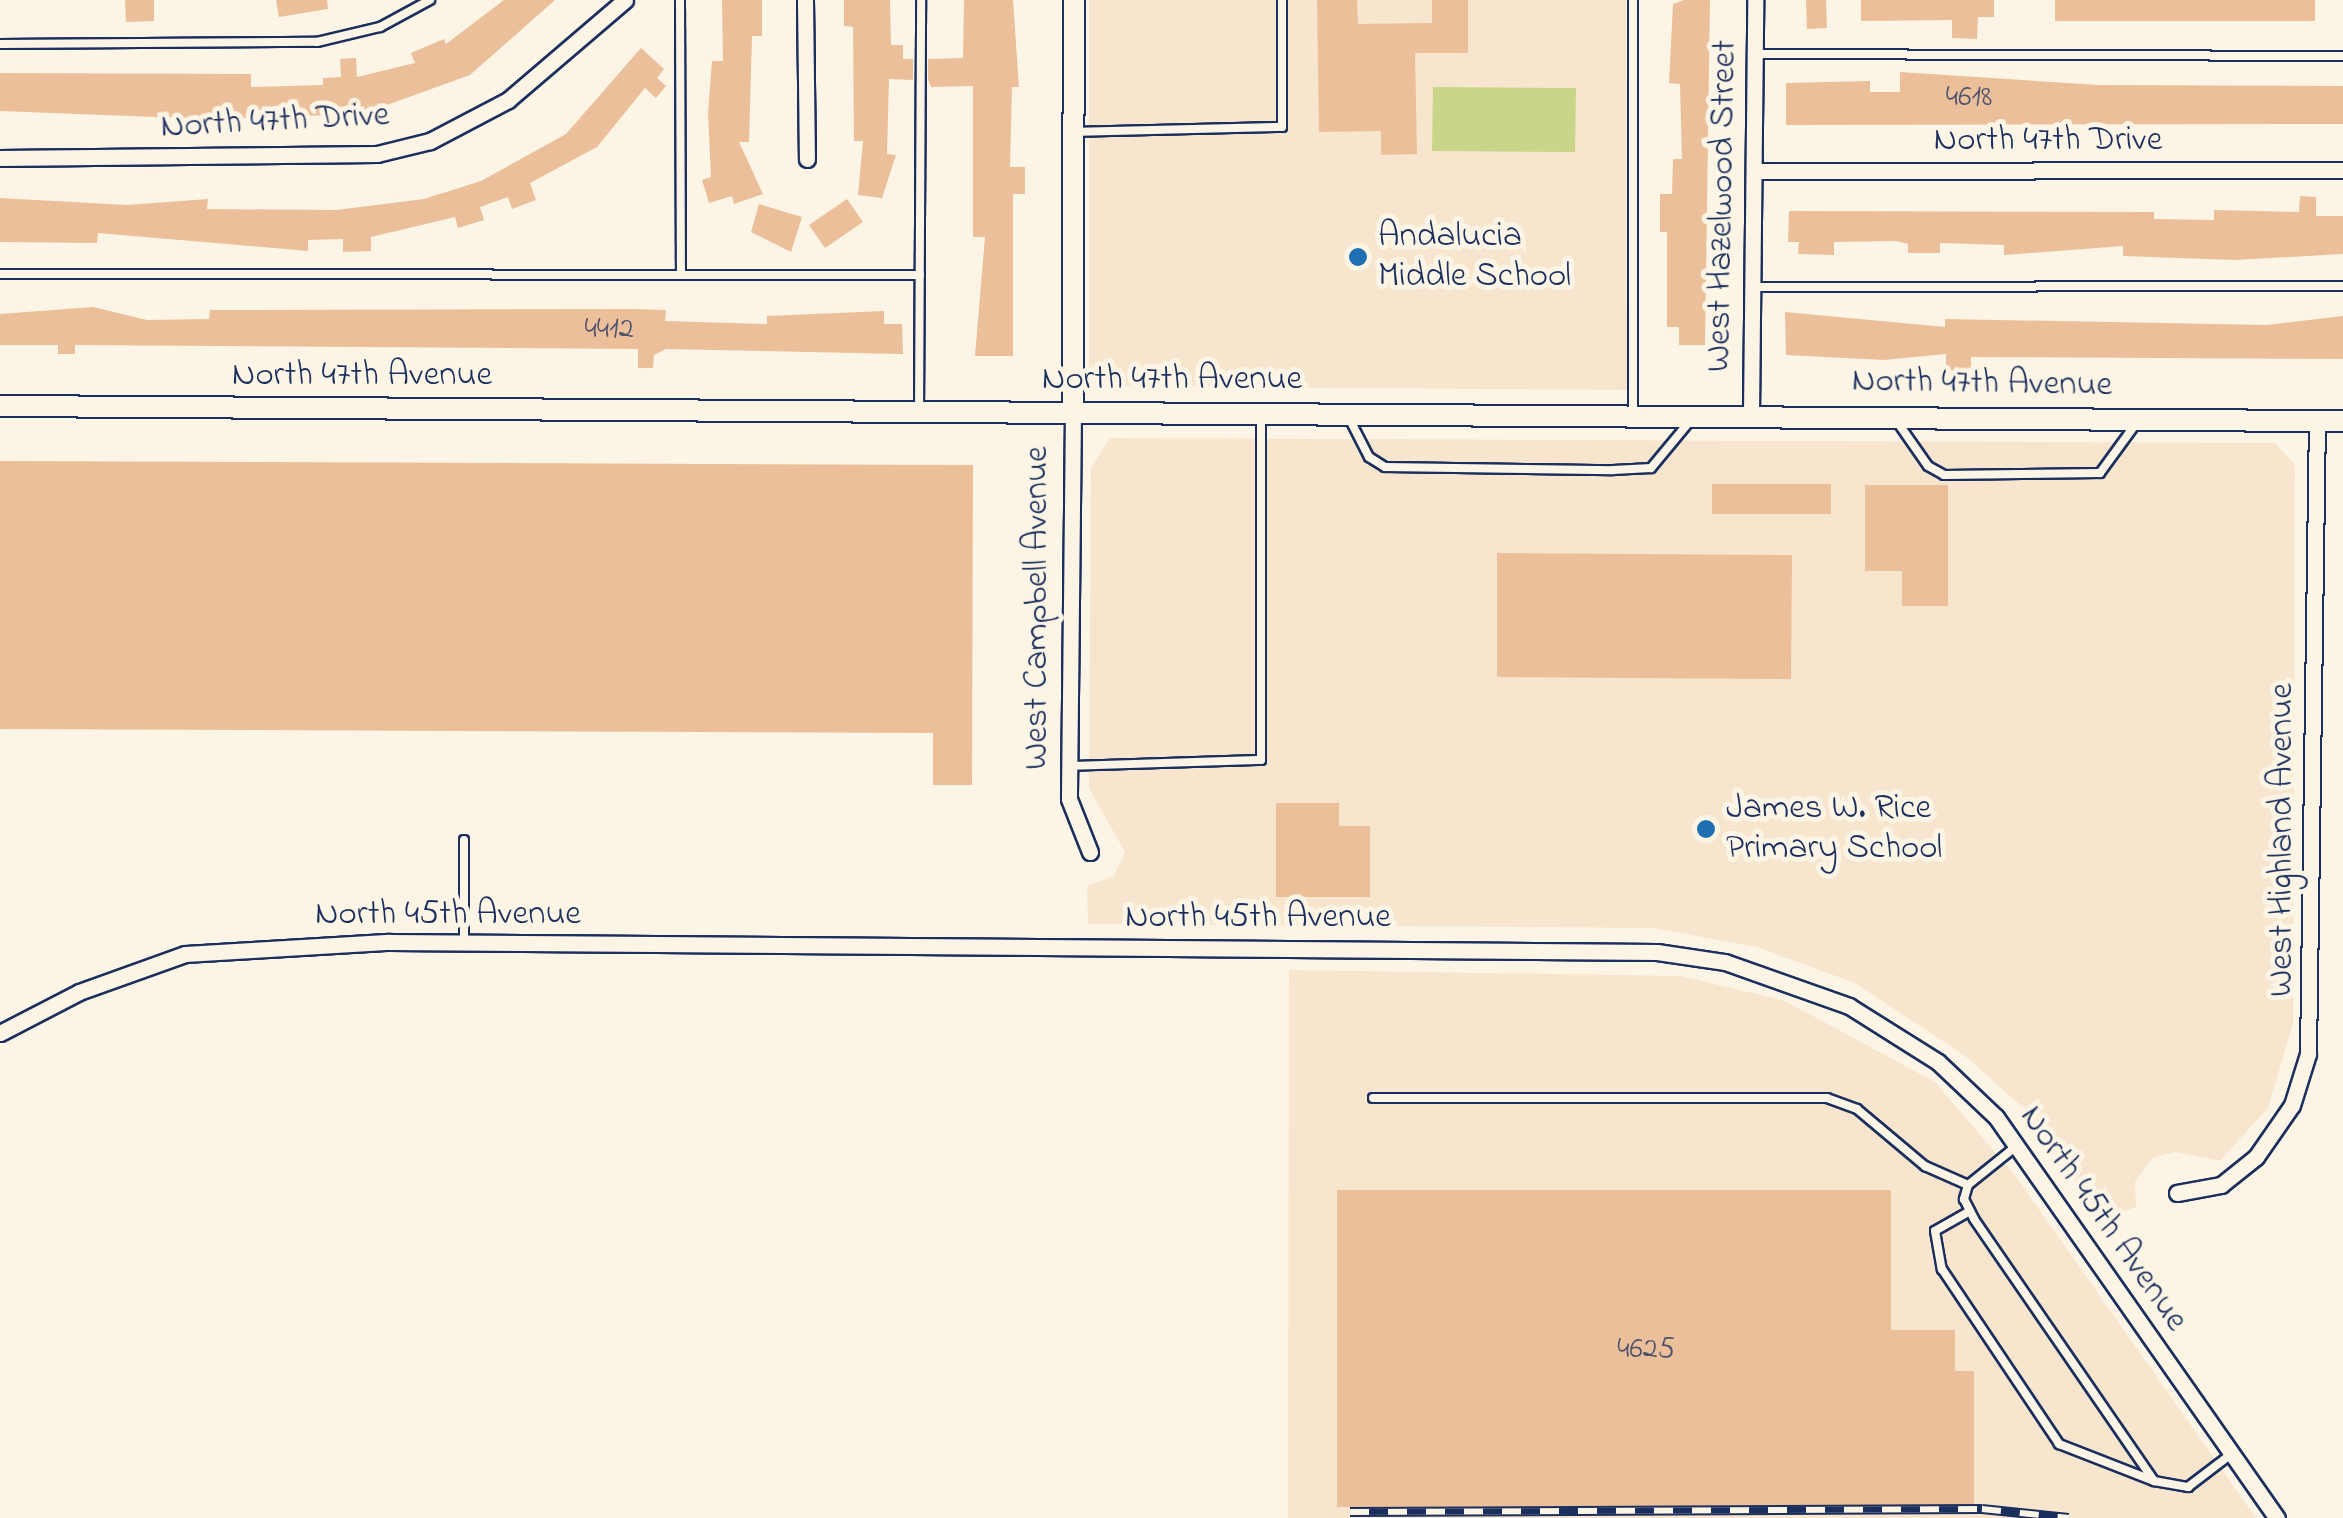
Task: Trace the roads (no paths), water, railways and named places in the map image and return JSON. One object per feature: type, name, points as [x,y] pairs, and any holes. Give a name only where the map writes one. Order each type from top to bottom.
[{"type":"street","name":"North 47th Drive","points":[[0,158],[376,154],[430,140],[508,100],[626,0]]},
{"type":"street","points":[[805,0],[807,159]]},
{"type":"street","name":"West Campbell Avenue","points":[[1074,0],[1069,766],[1075,824],[1090,852]]},
{"type":"street","name":"West Hazelwood Street","points":[[1752,413],[1755,0]]},
{"type":"street","name":"North 47th Drive","points":[[1754,171],[2343,170]]},
{"type":"street","name":"North 47th Avenue","points":[[0,406],[1752,413],[2343,421]]},
{"type":"street","name":"West Highland Avenue","points":[[2177,1194],[2221,1184],[2256,1157],[2292,1106],[2308,1054],[2316,420]]},
{"type":"street","name":"North 45th Avenue","points":[[0,1033],[79,992],[185,954],[464,943],[1657,952],[1788,979],[1849,1006],[1938,1062],[2018,1145],[2277,1518]]},
{"type":"lane","points":[[0,44],[317,42],[380,27],[430,0]]},
{"type":"lane","points":[[680,0],[680,272]]},
{"type":"lane","points":[[919,412],[921,0]]},
{"type":"lane","points":[[1074,132],[1282,127],[1282,0]]},
{"type":"lane","points":[[1633,0],[1633,413]]},
{"type":"lane","points":[[1755,54],[2343,56]]},
{"type":"lane","points":[[0,274],[920,275]]},
{"type":"lane","points":[[1753,287],[2343,286]]},
{"type":"lane","points":[[1069,766],[1261,760],[1261,412]]},
{"type":"lane","points":[[1346,412],[1368,457],[1385,467],[1614,470],[1651,468],[1672,452],[1695,413]]},
{"type":"lane","points":[[1893,415],[1928,466],[1944,475],[2100,473],[2139,418]]},
{"type":"lane","points":[[464,840],[464,943]]},
{"type":"lane","points":[[1373,1098],[1826,1098],[1858,1109],[1926,1166],[1968,1184]]},
{"type":"lane","points":[[1968,1184],[2018,1145]]},
{"type":"lane","points":[[1968,1184],[1970,1211],[2154,1481]]},
{"type":"lane","points":[[1970,1211],[1935,1230],[1942,1269],[2048,1428],[2095,1464],[2188,1487],[2230,1455]]},
{"type":"railway","points":[[1350,1512],[1982,1509],[2069,1518]]},
{"type":"place","name":"Andalucia Middle School","points":[[1358,257]]},
{"type":"place","name":"James W. Rice Primary School","points":[[1706,829]]}]
